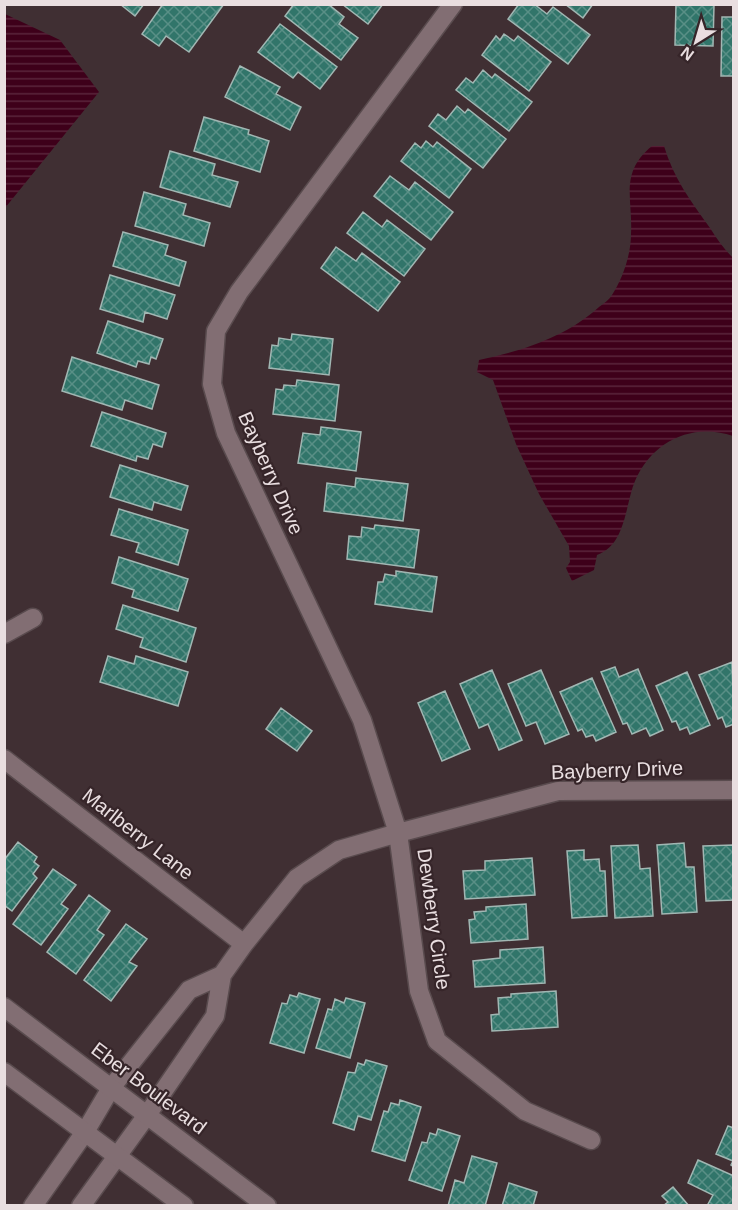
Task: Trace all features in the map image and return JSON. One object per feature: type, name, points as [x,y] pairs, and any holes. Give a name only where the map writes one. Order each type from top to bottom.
[{"type":"street","name":"Bayberry Drive","points":[[399,833],[362,720],[226,433],[212,384],[216,331],[239,292],[453,4]]},
{"type":"street","points":[[4,633],[33,618]]},
{"type":"street","name":"Marlberry Lane","points":[[4,759],[244,944]]},
{"type":"street","name":"Bayberry Drive","points":[[81,1206],[215,1016],[222,975],[244,944],[297,878],[339,850],[558,791],[734,790]]},
{"type":"street","name":"Dewberry Circle","points":[[399,833],[420,991],[437,1041],[525,1111],[591,1140]]},
{"type":"street","points":[[33,1206],[85,1132],[111,1089],[189,990],[222,975]]},
{"type":"street","name":"Eber Boulevard","points":[[4,1007],[267,1206]]},
{"type":"street","points":[[4,1072],[184,1206]]},
{"type":"shaded area","points":[[5,14],[60,40],[99,92],[5,208]]},
{"type":"shaded area","points":[[652,146],[664,146],[683,189],[733,258],[733,436],[718,432],[703,432],[675,438],[663,445],[642,467],[635,481],[623,523],[614,543],[597,555],[594,570],[572,581],[566,568],[570,562],[569,546],[539,494],[516,444],[493,380],[477,372],[479,360],[527,347],[558,335],[586,318],[611,297],[623,274],[630,250],[631,176],[642,156]]},
{"type":"building","points":[[120,4],[144,4],[135,16]]},
{"type":"building","points":[[163,4],[224,4],[189,52],[166,36],[159,46],[142,34]]},
{"type":"building","points":[[294,4],[328,4],[344,17],[339,24],[358,38],[341,60],[285,16]]},
{"type":"building","points":[[342,4],[383,4],[368,24]]},
{"type":"building","points":[[519,4],[534,4],[547,14],[553,7],[590,35],[568,64],[508,19]]},
{"type":"building","points":[[565,4],[593,4],[583,18]]},
{"type":"building","points":[[676,4],[714,5],[713,46],[675,45]]},
{"type":"building","points":[[722,17],[734,17],[734,76],[721,76]]},
{"type":"building","points":[[280,24],[337,67],[320,89],[298,72],[293,78],[258,52]]},
{"type":"building","points":[[504,34],[514,41],[518,36],[551,62],[529,91],[482,55],[496,36],[500,40]]},
{"type":"building","points":[[240,66],[280,87],[276,94],[301,107],[290,130],[225,97]]},
{"type":"building","points":[[483,70],[492,78],[495,74],[532,102],[509,131],[456,90],[466,78],[473,83]]},
{"type":"building","points":[[457,106],[465,113],[468,109],[506,139],[483,168],[429,126],[438,114],[446,120]]},
{"type":"building","points":[[204,117],[249,130],[248,134],[269,141],[260,172],[194,151]]},
{"type":"building","points":[[426,141],[433,147],[437,142],[471,169],[449,198],[401,161],[415,143],[421,148]]},
{"type":"building","points":[[170,151],[215,164],[212,175],[238,182],[230,207],[160,187]]},
{"type":"building","points":[[390,176],[409,190],[415,182],[453,212],[431,240],[374,196]]},
{"type":"building","points":[[144,192],[186,204],[183,215],[210,223],[204,246],[135,226]]},
{"type":"building","points":[[363,212],[382,227],[387,220],[425,249],[404,276],[347,233]]},
{"type":"building","points":[[123,232],[168,245],[165,255],[186,262],[179,286],[113,266]]},
{"type":"building","points":[[336,247],[356,261],[362,253],[400,282],[378,311],[321,268]]},
{"type":"building","points":[[110,275],[175,295],[167,319],[145,312],[143,322],[100,309]]},
{"type":"building","points":[[108,321],[163,339],[156,359],[151,357],[149,364],[138,361],[136,367],[97,353]]},
{"type":"building","points":[[292,334],[333,339],[329,375],[269,368],[272,345],[278,346],[279,338],[291,340]]},
{"type":"building","points":[[72,357],[159,385],[152,409],[125,400],[122,410],[62,391]]},
{"type":"building","points":[[297,380],[339,385],[335,421],[273,414],[276,389],[283,390],[284,385],[296,386]]},
{"type":"building","points":[[102,412],[166,433],[162,447],[153,444],[148,459],[137,456],[136,461],[91,446]]},
{"type":"building","points":[[321,427],[361,432],[356,471],[298,463],[303,433],[320,435]]},
{"type":"building","points":[[120,465],[188,486],[181,510],[154,502],[152,510],[110,497]]},
{"type":"building","points":[[356,478],[408,484],[403,521],[324,511],[327,483],[355,487]]},
{"type":"building","points":[[119,509],[188,530],[178,565],[136,552],[139,543],[111,535]]},
{"type":"building","points":[[375,525],[419,530],[414,568],[347,559],[349,536],[361,537],[362,527],[374,529]]},
{"type":"building","points":[[119,557],[188,579],[178,611],[132,597],[134,590],[112,583]]},
{"type":"building","points":[[396,571],[437,577],[432,612],[375,604],[378,582],[383,582],[385,574],[396,576]]},
{"type":"building","points":[[123,605],[196,628],[186,662],[140,647],[143,638],[116,629]]},
{"type":"building","points":[[108,656],[134,664],[136,656],[188,672],[178,706],[100,682]]},
{"type":"building","points":[[732,662],[734,724],[726,727],[722,717],[718,719],[699,675]]},
{"type":"building","points":[[615,667],[619,677],[638,669],[663,730],[650,736],[646,728],[632,734],[627,723],[623,724],[601,672]]},
{"type":"building","points":[[492,670],[522,740],[499,750],[488,724],[479,728],[460,684]]},
{"type":"building","points":[[541,670],[569,734],[545,744],[536,722],[526,726],[508,684]]},
{"type":"building","points":[[687,672],[710,725],[690,734],[687,727],[680,730],[676,721],[672,722],[656,686]]},
{"type":"building","points":[[592,678],[616,732],[596,741],[593,735],[586,737],[582,729],[578,731],[560,692]]},
{"type":"building","points":[[445,691],[470,749],[442,761],[418,703]]},
{"type":"building","points":[[281,708],[312,731],[297,751],[266,729]]},
{"type":"building","points":[[18,842],[37,857],[34,862],[39,866],[33,874],[37,878],[12,911],[4,905],[4,860]]},
{"type":"building","points":[[684,843],[686,867],[694,867],[697,912],[662,914],[657,845]]},
{"type":"building","points":[[638,845],[640,869],[650,868],[653,916],[615,918],[611,846]]},
{"type":"building","points":[[733,845],[734,900],[706,901],[703,846]]},
{"type":"building","points":[[584,850],[584,860],[599,859],[600,871],[605,871],[607,916],[572,918],[567,851]]},
{"type":"building","points":[[532,858],[535,895],[465,899],[463,871],[485,870],[485,861]]},
{"type":"building","points":[[53,869],[76,885],[61,904],[68,909],[41,945],[13,924]]},
{"type":"building","points":[[89,895],[110,911],[97,930],[104,935],[76,974],[47,952]]},
{"type":"building","points":[[526,904],[528,939],[471,943],[469,920],[475,919],[474,912],[486,911],[486,907]]},
{"type":"building","points":[[126,924],[147,939],[129,962],[137,966],[111,1001],[84,980]]},
{"type":"building","points":[[543,947],[545,983],[475,987],[473,961],[500,958],[500,950]]},
{"type":"building","points":[[556,991],[558,1027],[492,1031],[491,1015],[499,1014],[498,998],[511,997],[511,994]]},
{"type":"building","points":[[299,993],[320,999],[304,1053],[270,1043],[282,1003],[287,1004],[290,995],[297,997]]},
{"type":"building","points":[[346,998],[365,1003],[350,1058],[316,1048],[328,1009],[332,1010],[335,999],[344,1003]]},
{"type":"building","points":[[366,1060],[387,1066],[371,1120],[358,1116],[354,1130],[333,1123],[348,1072],[355,1073],[358,1063],[364,1065]]},
{"type":"building","points":[[400,1100],[421,1107],[405,1161],[372,1151],[384,1111],[388,1112],[391,1103],[399,1105]]},
{"type":"building","points":[[728,1126],[734,1128],[734,1167],[731,1165],[733,1161],[716,1154]]},
{"type":"building","points":[[438,1129],[460,1136],[442,1191],[409,1180],[422,1142],[427,1143],[430,1133],[436,1135]]},
{"type":"building","points":[[472,1156],[497,1163],[485,1206],[448,1206],[455,1180],[464,1183]]},
{"type":"building","points":[[698,1160],[734,1176],[734,1206],[708,1204],[713,1195],[688,1183]]},
{"type":"building","points":[[509,1183],[537,1192],[533,1206],[502,1206]]},
{"type":"building","points":[[673,1187],[689,1206],[663,1206],[668,1202],[662,1196]]}]
